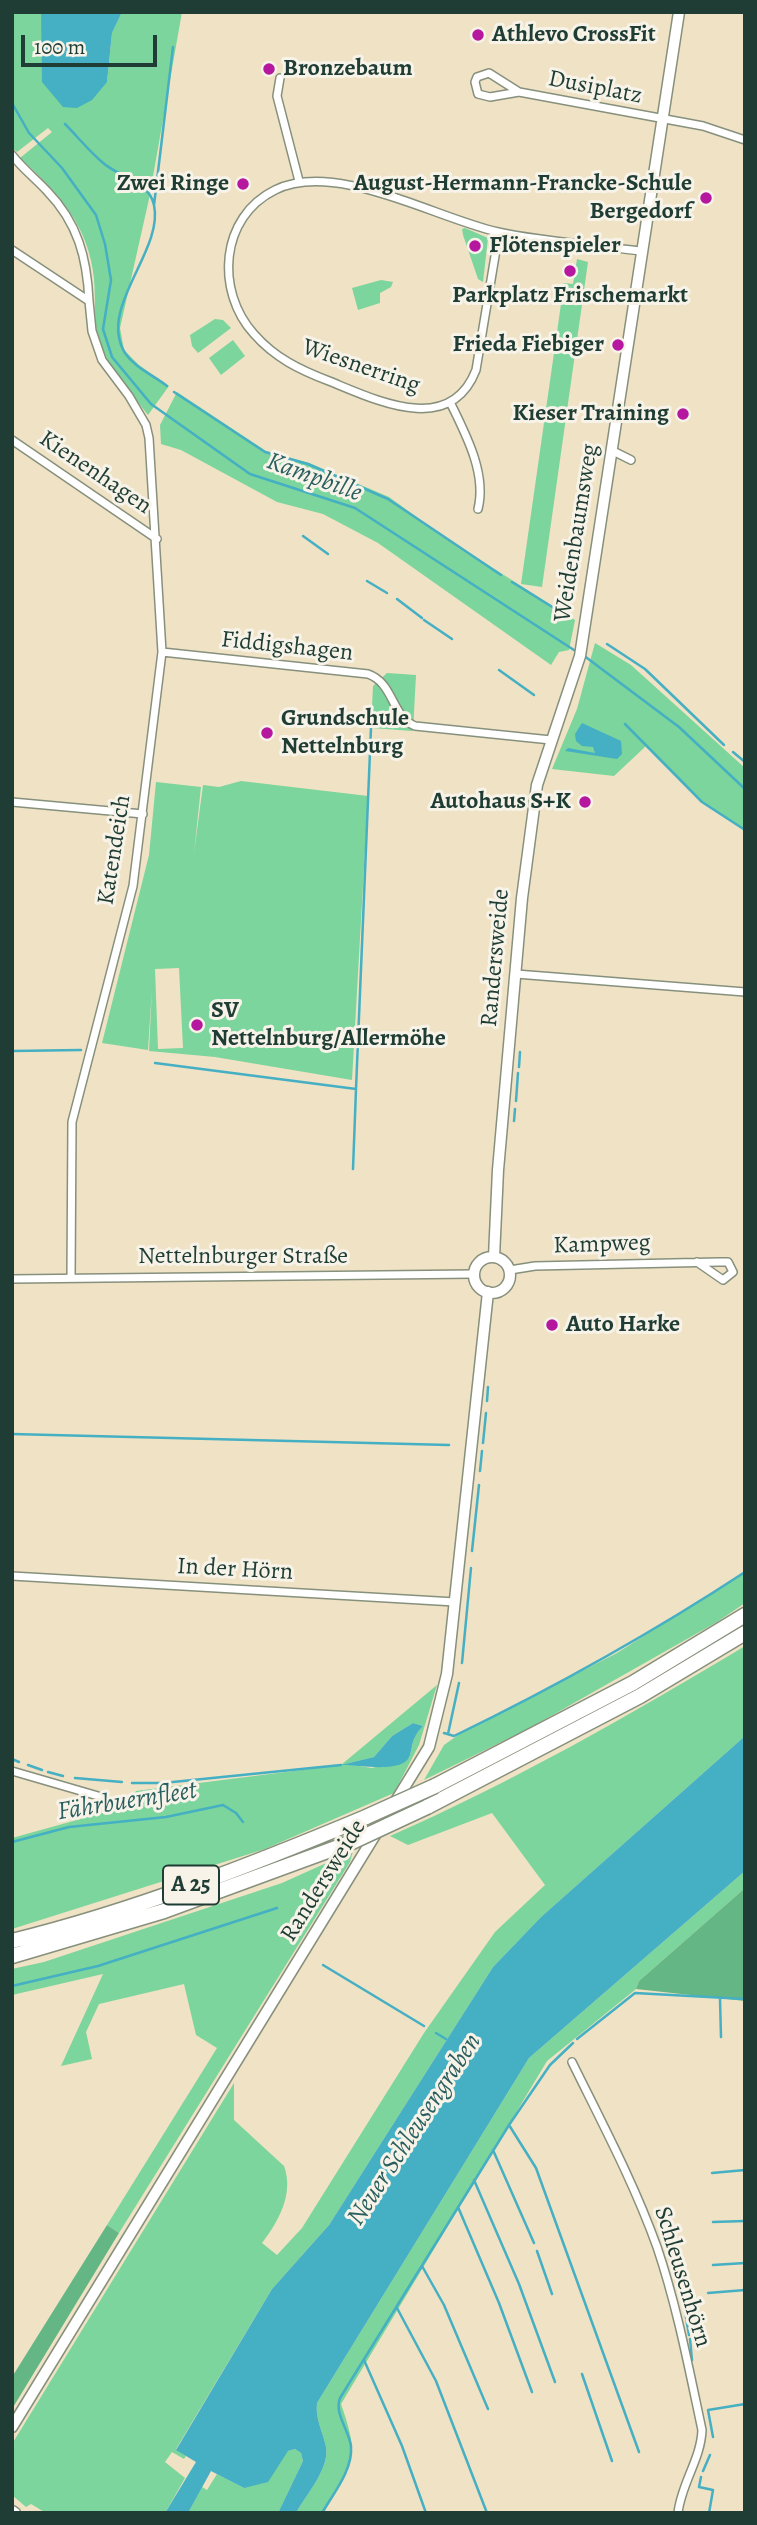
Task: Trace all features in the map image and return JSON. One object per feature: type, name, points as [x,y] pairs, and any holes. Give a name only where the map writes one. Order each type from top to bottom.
[{"type":"highway","name":"A 25","points":[[12,1941],[159,1897],[268,1858],[366,1817],[435,1786],[633,1683],[745,1615]]},
{"type":"highway","name":"A 25","points":[[12,1956],[164,1911],[352,1842],[427,1807],[640,1696],[745,1633]]},
{"type":"street","name":"Weidenbaumsweg","points":[[577,669],[679,12]]},
{"type":"street","name":"Dusiplatz","points":[[519,92],[489,73],[482,73],[475,82],[478,94],[483,96],[519,92],[703,126],[745,140]]},
{"type":"street","points":[[280,78],[277,96],[299,181]]},
{"type":"street","points":[[12,155],[60,205],[78,235],[86,263],[89,301]]},
{"type":"street","name":"Wiesnerring","points":[[499,232],[476,370],[464,389],[450,402],[431,410],[388,403],[297,368],[281,358],[253,333],[231,295],[228,267],[230,242],[238,225],[253,206],[276,189],[299,181],[334,181],[499,232],[640,251]]},
{"type":"street","points":[[12,250],[89,301]]},
{"type":"street","name":"Katendeich","points":[[71,1278],[73,1115],[133,886],[162,652],[157,539],[146,425],[102,360],[92,331],[89,301]]},
{"type":"street","name":"Wiesnerring","points":[[450,402],[463,428],[481,484],[478,509]]},
{"type":"street","name":"Kienenhagen","points":[[12,440],[157,539]]},
{"type":"street","points":[[611,450],[631,460]]},
{"type":"street","name":"Fiddigshagen","points":[[162,652],[368,674],[380,680],[400,714],[415,726],[551,740]]},
{"type":"street","name":"Randersweide","points":[[494,1257],[497,1183],[516,974],[537,785],[577,669]]},
{"type":"street","points":[[12,802],[143,814]]},
{"type":"street","points":[[516,974],[745,992]]},
{"type":"street","points":[[494,1257],[505,1262],[509,1270],[510,1278],[504,1288],[488,1292],[478,1286],[474,1274],[478,1263],[494,1257]]},
{"type":"street","name":"Kampweg","points":[[509,1270],[535,1266],[697,1262],[728,1262],[733,1272],[723,1280],[697,1262]]},
{"type":"street","name":"Nettelnburger Straße","points":[[12,1279],[474,1274]]},
{"type":"street","name":"Randersweide","points":[[12,2427],[423,1762],[443,1698],[488,1292]]},
{"type":"street","name":"In der Hörn","points":[[12,1576],[455,1602]]},
{"type":"street","points":[[12,1771],[105,1798]]},
{"type":"street","name":"Schleusenhörn","points":[[572,2062],[634,2187],[657,2248],[678,2324],[702,2430],[701,2446],[679,2501],[678,2513]]},
{"type":"green space","points":[[12,12],[41,12],[42,29],[107,82],[112,33],[122,12],[182,12],[149,199],[120,328],[124,350],[139,365],[169,386],[148,415],[115,372],[100,343],[96,328],[91,260],[78,226],[59,197],[20,158],[52,132],[48,128],[17,152],[12,148]]},
{"type":"green space","points":[[462,229],[488,238],[483,282],[478,279],[463,235]]},
{"type":"green space","points":[[577,259],[588,262],[542,587],[521,584],[564,283],[573,284]]},
{"type":"green space","points":[[381,280],[393,282],[391,287],[380,293],[380,303],[358,310],[352,288]]},
{"type":"green space","points":[[215,319],[223,320],[231,328],[198,353],[192,346],[190,335]]},
{"type":"green space","points":[[233,340],[245,356],[221,375],[209,358]]},
{"type":"green space","points":[[177,392],[266,451],[309,463],[389,497],[447,539],[575,620],[569,650],[559,652],[551,665],[378,543],[323,514],[277,502],[181,450],[161,444],[160,425]]},
{"type":"green space","points":[[595,643],[631,665],[745,768],[745,830],[702,802],[646,746],[614,776],[552,769],[577,709]]},
{"type":"green space","points":[[387,673],[416,675],[413,731],[371,728],[373,686]]},
{"type":"green space","points":[[241,781],[368,796],[352,1080],[215,1057],[149,1051],[152,988],[148,1050],[102,1043],[149,855],[156,782],[201,787],[194,853],[203,785],[219,787]],"holes":[[[179,968],[183,1048],[158,1049],[155,969]]]},
{"type":"green space","points":[[745,1572],[745,1603],[717,1622],[528,1729],[424,1780],[444,1745],[461,1733],[617,1653]]},
{"type":"green space","points":[[745,1646],[745,1736],[541,1917],[493,1967],[329,2225],[272,2289],[176,2449],[186,2456],[184,2459],[172,2452],[165,2462],[185,2478],[165,2513],[46,2513],[31,2504],[26,2507],[12,2495],[12,2444],[234,2083],[234,2120],[284,2166],[287,2176],[283,2206],[262,2243],[277,2255],[302,2228],[424,2033],[495,1932],[545,1885],[492,1813],[408,1845],[390,1836],[571,1747]]},
{"type":"green space","points":[[437,1685],[419,1745],[394,1793],[265,1849],[12,1929],[12,1838],[120,1808],[132,1800],[136,1791],[341,1765]],"holes":[[[413,1723],[423,1726],[416,1732],[409,1758],[372,1768],[346,1764],[374,1757],[392,1736]]]},
{"type":"green space","points":[[353,1851],[350,1862],[119,2233],[107,2225],[217,2048],[196,2035],[184,1984],[99,2004],[86,2032],[92,2059],[61,2066],[103,1974],[12,1995],[12,1969],[44,1962],[282,1883]]},
{"type":"green space","points":[[745,1871],[745,1888],[639,1981],[636,1989],[547,2061],[341,2404],[352,2450],[351,2461],[342,2482],[324,2513],[296,2513],[321,2472],[326,2455],[317,2403],[529,2058]]},
{"type":"green space","points":[[745,1888],[745,2001],[636,1989],[639,1981]]},
{"type":"green space","points":[[107,2225],[119,2233],[12,2409],[12,2377]]},
{"type":"green space","points":[[295,2449],[301,2453],[303,2461],[278,2513],[188,2513],[202,2487],[207,2490],[217,2474],[244,2488],[288,2451]]},
{"type":"water","points":[[41,12],[122,12],[112,33],[107,82],[92,100],[77,108],[63,107],[42,82]]},
{"type":"water","points":[[582,723],[621,741],[622,754],[617,759],[565,751],[568,748],[595,753],[593,747],[582,746],[576,741],[575,734]]},
{"type":"water","points":[[413,1723],[423,1726],[415,1736],[406,1761],[389,1767],[341,1765],[374,1757],[392,1736]]},
{"type":"water","name":"Neuer Schleusengraben","points":[[745,1736],[745,1871],[529,2058],[317,2403],[326,2455],[321,2472],[296,2513],[278,2513],[303,2461],[301,2453],[295,2449],[288,2451],[268,2482],[244,2488],[211,2471],[188,2513],[165,2513],[196,2462],[176,2450],[272,2289],[329,2225],[493,1967],[541,1917]]},
{"type":"waterway","points":[[154,205],[173,47]]},
{"type":"waterway","name":"Kampbille","points":[[12,103],[29,133],[62,168],[96,215],[105,244],[111,280],[103,329],[112,357],[151,404],[250,474],[355,508],[577,652]]},
{"type":"waterway","points":[[65,124],[102,162],[140,185],[151,197],[154,223],[150,241],[119,317],[119,336],[129,358],[167,386]]},
{"type":"waterway","points":[[174,392],[265,452],[308,464],[388,499],[501,575]]},
{"type":"waterway","points":[[303,536],[328,554]]},
{"type":"waterway","points":[[367,581],[387,593]]},
{"type":"waterway","points":[[512,582],[570,618]]},
{"type":"waterway","points":[[397,599],[422,618]]},
{"type":"waterway","points":[[424,620],[452,639]]},
{"type":"waterway","points":[[607,644],[645,669],[724,745]]},
{"type":"waterway","name":"Kampbille","points":[[583,655],[679,727],[745,789]]},
{"type":"waterway","points":[[499,670],[534,695]]},
{"type":"waterway","points":[[625,724],[702,802],[745,830]]},
{"type":"waterway","points":[[356,1089],[371,728]]},
{"type":"waterway","points":[[733,752],[745,762]]},
{"type":"waterway","points":[[12,1051],[81,1050]]},
{"type":"waterway","points":[[519,1067],[520,1052]]},
{"type":"waterway","points":[[155,1063],[356,1089],[353,1169]]},
{"type":"waterway","points":[[516,1101],[518,1073]]},
{"type":"waterway","points":[[514,1121],[515,1109]]},
{"type":"waterway","points":[[487,1401],[488,1387]]},
{"type":"waterway","points":[[483,1443],[486,1413]]},
{"type":"waterway","points":[[12,1434],[449,1445]]},
{"type":"waterway","points":[[480,1471],[482,1451]]},
{"type":"waterway","points":[[472,1551],[479,1485]]},
{"type":"waterway","points":[[462,1663],[471,1568]]},
{"type":"waterway","points":[[444,1733],[454,1736],[528,1699],[674,1617],[745,1572]]},
{"type":"waterway","points":[[448,1734],[459,1683]]},
{"type":"waterway","points":[[12,1759],[19,1762]]},
{"type":"waterway","points":[[28,1765],[42,1770]]},
{"type":"waterway","points":[[132,1783],[163,1783],[341,1765]]},
{"type":"waterway","points":[[48,1772],[63,1776]]},
{"type":"waterway","points":[[75,1778],[122,1782]]},
{"type":"waterway","name":"Fährbuernfleet","points":[[12,1842],[69,1827],[166,1817],[223,1805],[236,1813],[243,1822]]},
{"type":"waterway","points":[[12,1986],[98,1966],[277,1908]]},
{"type":"waterway","points":[[323,1965],[424,2026]]},
{"type":"waterway","points":[[577,2039],[635,1993],[745,1999]]},
{"type":"waterway","points":[[720,1999],[721,2037]]},
{"type":"waterway","name":"Neuer Schleusengraben","points":[[436,2033],[446,2039]]},
{"type":"waterway","points":[[322,2513],[341,2481],[351,2455],[350,2440],[340,2416],[340,2398],[509,2125],[550,2065],[573,2043]]},
{"type":"waterway","points":[[509,2125],[536,2168],[639,2452]]},
{"type":"waterway","points":[[493,2150],[534,2243]]},
{"type":"waterway","points":[[712,2173],[745,2170]]},
{"type":"waterway","points":[[474,2180],[519,2284],[555,2382]]},
{"type":"waterway","points":[[458,2207],[499,2303],[532,2392]]},
{"type":"waterway","points":[[713,2222],[745,2221]]},
{"type":"waterway","points":[[537,2251],[552,2294]]},
{"type":"waterway","points":[[713,2265],[745,2263]]},
{"type":"waterway","points":[[422,2266],[444,2305],[488,2409]]},
{"type":"waterway","points":[[708,2293],[745,2290]]},
{"type":"waterway","points":[[683,2300],[689,2335]]},
{"type":"waterway","points":[[397,2308],[436,2381],[487,2513]]},
{"type":"waterway","points":[[690,2339],[692,2360]]},
{"type":"waterway","points":[[364,2360],[402,2446],[426,2513]]},
{"type":"waterway","points":[[582,2374],[612,2461]]},
{"type":"waterway","points":[[713,2437],[708,2410],[745,2404]]},
{"type":"waterway","points":[[703,2471],[710,2455]]},
{"type":"waterway","points":[[701,2477],[699,2487],[713,2490],[709,2513]]},
{"type":"place","name":"Athlevo CrossFit","points":[[478,35]]},
{"type":"place","name":"Bronzebaum","points":[[269,69]]},
{"type":"place","name":"Zwei Ringe","points":[[243,184]]},
{"type":"place","name":"August-Hermann-Francke-Schule Bergedorf","points":[[706,198]]},
{"type":"place","name":"Flötenspieler","points":[[475,246]]},
{"type":"place","name":"Parkplatz Frischemarkt","points":[[570,271]]},
{"type":"place","name":"Frieda Fiebiger","points":[[618,345]]},
{"type":"place","name":"Kieser Training","points":[[683,414]]},
{"type":"place","name":"Grundschule Nettelnburg","points":[[267,733]]},
{"type":"place","name":"Autohaus S+K","points":[[585,802]]},
{"type":"place","name":"SV Nettelnburg/Allermöhe","points":[[197,1025]]},
{"type":"place","name":"Auto Harke","points":[[552,1325]]}]
